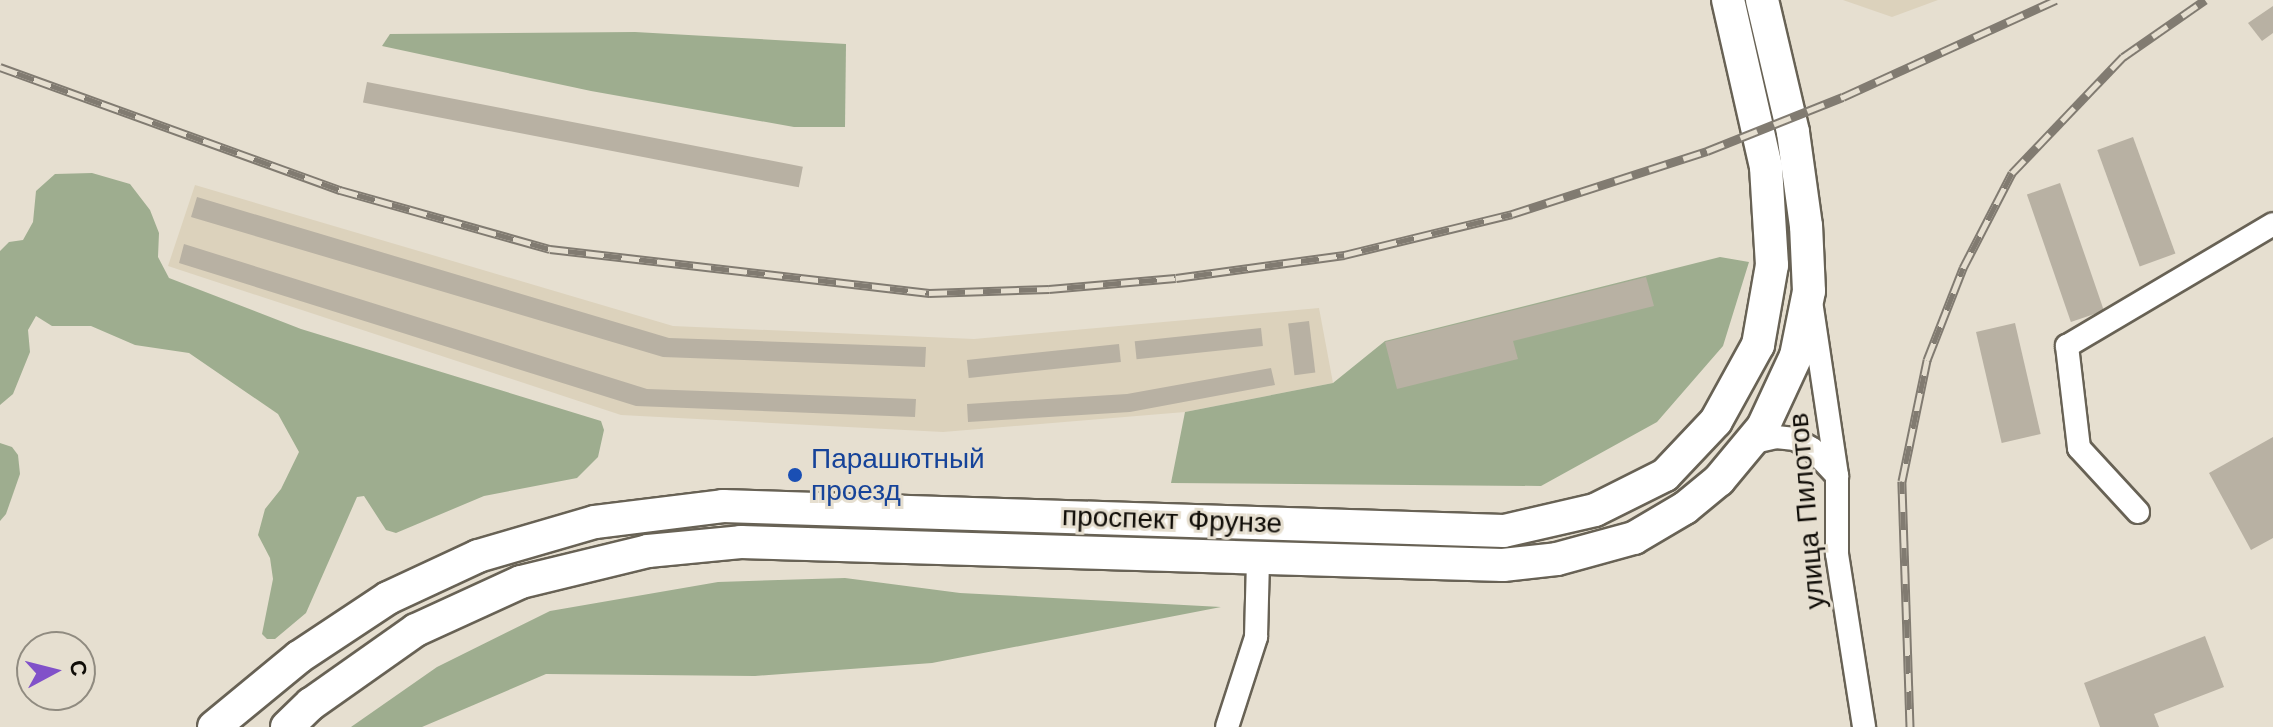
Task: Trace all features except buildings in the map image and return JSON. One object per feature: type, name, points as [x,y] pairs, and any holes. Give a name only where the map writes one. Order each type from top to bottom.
[{"type":"main road","name":"проспект Фрунзе","points":[[214,727],[299,657],[388,598],[478,556],[595,522],[723,506],[1504,531],[1595,510],[1665,475],[1716,421],[1758,345],[1772,265],[1766,167],[1728,0]]},
{"type":"main road","name":"проспект Фрунзе","points":[[287,727],[311,704],[416,630],[521,582],[648,551],[741,542],[1503,565],[1557,559],[1634,538],[1685,508],[1719,480],[1763,427],[1796,356],[1809,291],[1806,226],[1793,132],[1762,0]]},
{"type":"street","points":[[2138,512],[2079,448],[2067,346],[2273,224]]},
{"type":"street","name":"улица Пилотов","points":[[1809,291],[1837,476],[1837,554],[1864,727]]},
{"type":"street","points":[[1750,443],[1776,437],[1795,439],[1812,449],[1837,476]]},
{"type":"street","points":[[1227,727],[1256,637],[1258,558]]},
{"type":"shaded area","points":[[1843,0],[1938,0],[1892,17]]},
{"type":"shaded area","points":[[195,185],[673,326],[974,339],[1319,308],[1333,383],[1185,412],[943,432],[621,415],[168,266]]},
{"type":"green space","points":[[635,32],[846,44],[845,127],[794,127],[591,91],[382,46],[390,34]]},
{"type":"green space","points":[[92,173],[130,184],[150,210],[159,233],[158,257],[169,278],[301,329],[601,421],[604,430],[598,457],[577,478],[484,496],[396,533],[386,530],[364,496],[357,497],[306,613],[275,639],[267,639],[262,634],[273,579],[270,558],[258,535],[265,509],[281,489],[299,452],[278,414],[189,353],[135,345],[91,326],[52,326],[36,316],[28,330],[30,352],[13,394],[0,405],[0,251],[9,242],[23,240],[33,222],[36,191],[55,174]]},
{"type":"green space","points":[[1720,257],[1749,262],[1723,346],[1657,422],[1541,486],[1171,483],[1185,412],[1333,383],[1385,341]]},
{"type":"green space","points":[[0,443],[12,447],[18,455],[20,474],[6,514],[0,521]]},
{"type":"green space","points":[[845,578],[960,593],[1221,607],[932,663],[755,676],[546,674],[422,727],[351,727],[437,667],[550,611],[718,582]]},
{"type":"railway","points":[[0,67],[340,190],[550,249],[929,293],[1049,289],[1176,278],[1344,255],[1512,214],[1707,151],[1843,97],[2056,0]]},
{"type":"railway","points":[[1910,727],[1902,481],[1927,360],[1963,268],[2012,173],[2123,57],[2205,0]]},
{"type":"place","name":"Парашютный проезд","points":[[795,475]]}]
